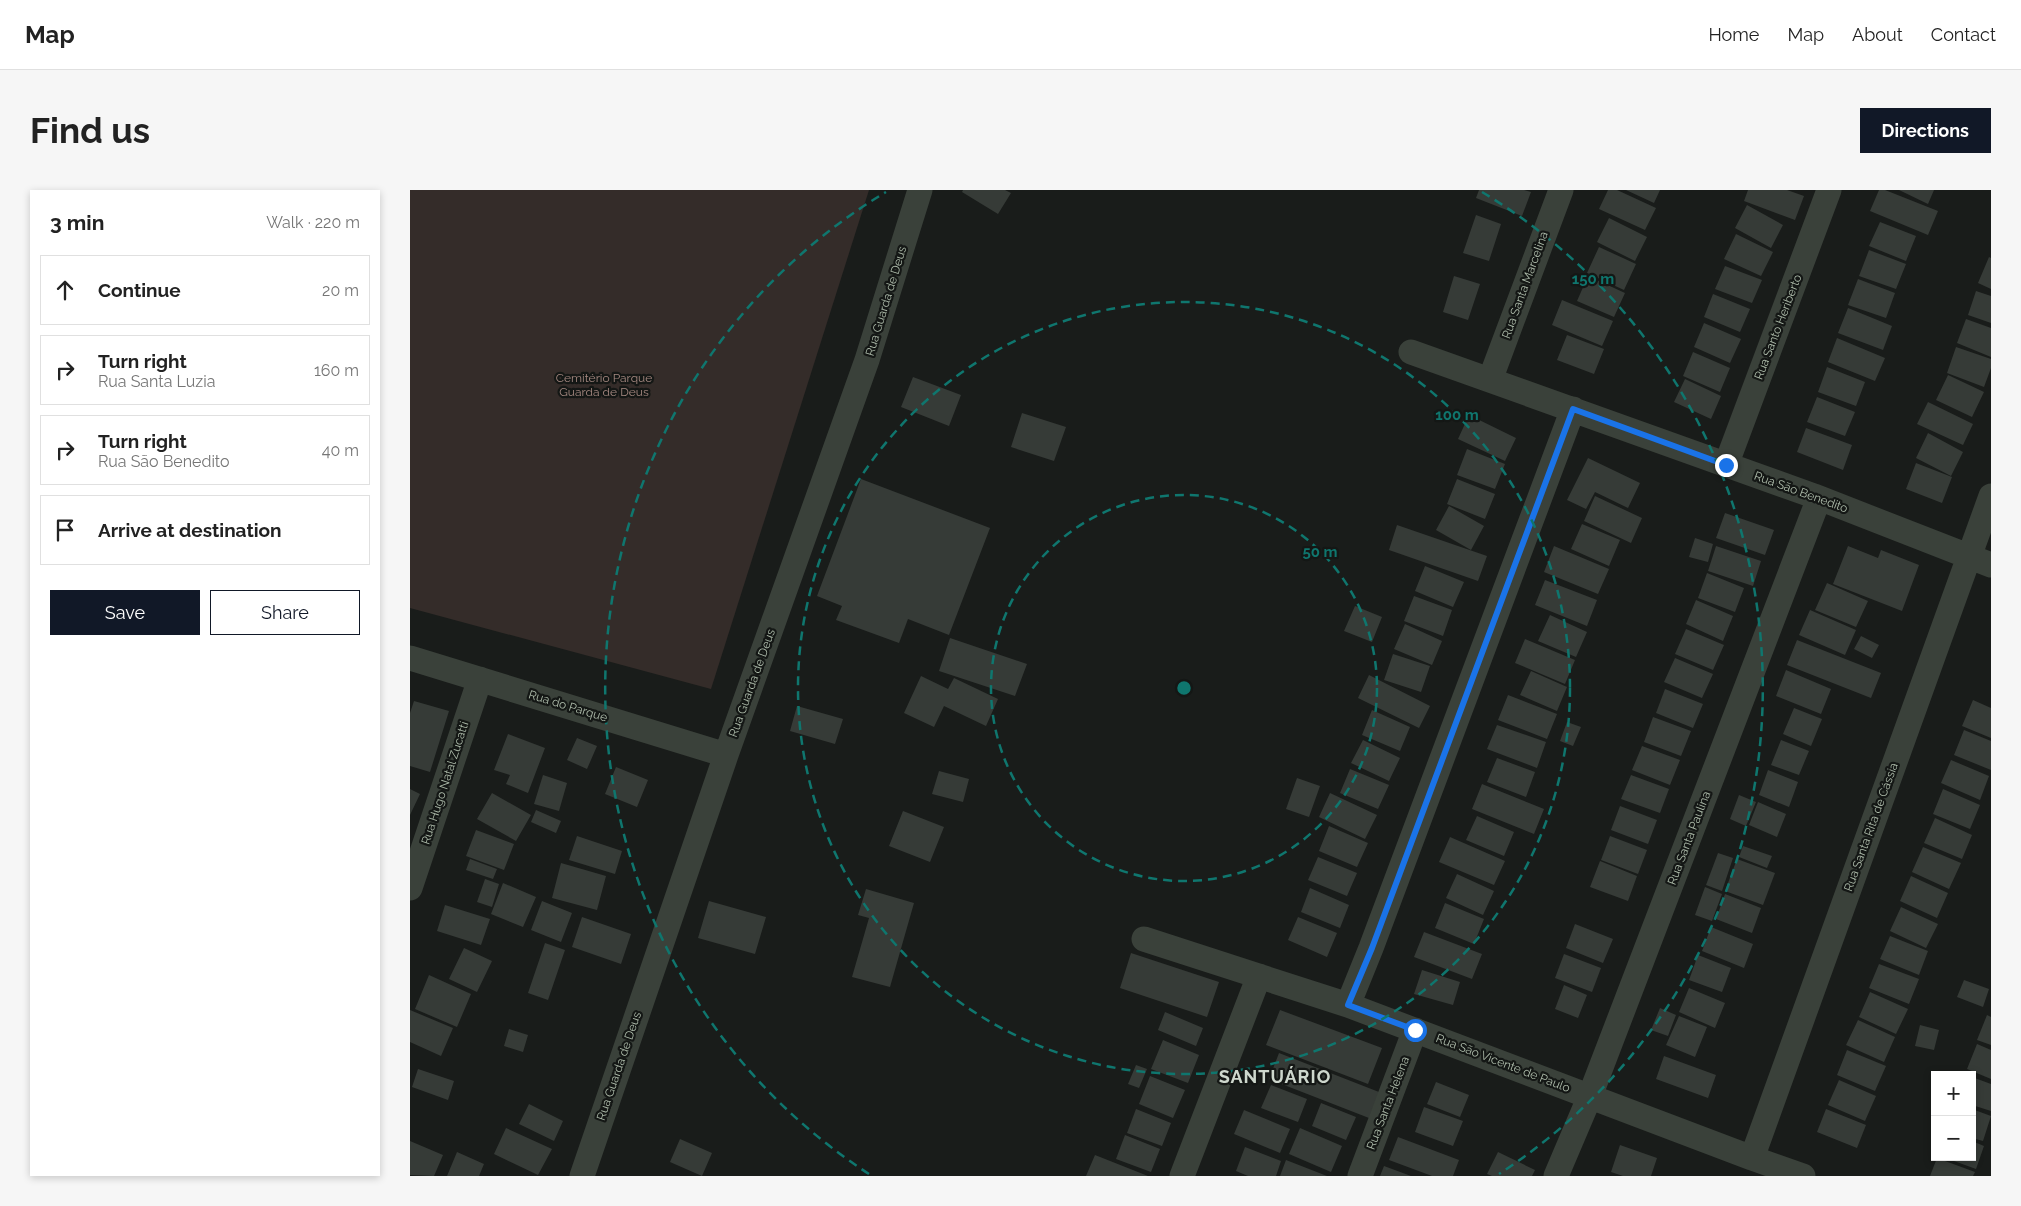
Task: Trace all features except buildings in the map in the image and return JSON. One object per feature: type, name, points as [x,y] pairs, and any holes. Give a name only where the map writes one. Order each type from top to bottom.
[{"type":"street","name":"Rua Guarda de Deus","points":[[582,1176],[726,754],[868,360],[920,190]]},
{"type":"street","name":"Rua Santa Marcelina","points":[[1490,380],[1561,190]]},
{"type":"street","name":"Rua Santo Heriberto","points":[[1726,465],[1829,190]]},
{"type":"street","name":"Rua São Benedito","points":[[1411,352],[1819,498],[1980,560]]},
{"type":"street","points":[[1348,1005],[1372,948],[1573,409]]},
{"type":"street","name":"Rua Santa Rita de Cássia","points":[[1752,1158],[1980,560],[1991,496]]},
{"type":"street","name":"Rua Santa Paulina","points":[[1556,1176],[1590,1096],[1819,498]]},
{"type":"street","name":"Rua do Parque","points":[[410,658],[726,754]]},
{"type":"street","name":"Rua Hugo Natal Zucatti","points":[[410,888],[480,679]]},
{"type":"street","name":"Rua São Vicente de Paulo","points":[[1144,939],[1348,1005],[1803,1176]]},
{"type":"street","points":[[1182,1176],[1259,976]]},
{"type":"street","name":"Rua Santa Helena","points":[[1360,1176],[1415,1030]]},
{"type":"green space","name":"Cemitério Parque Guarda de Deus","points":[[410,190],[869,190],[711,689],[410,608]]},
{"type":"district","name":"SANTUÁRIO","points":[[1275,1077]]},
{"type":"route","points":[[1415,1030],[1348,1005],[1372,948],[1573,409],[1726,465]]}]
